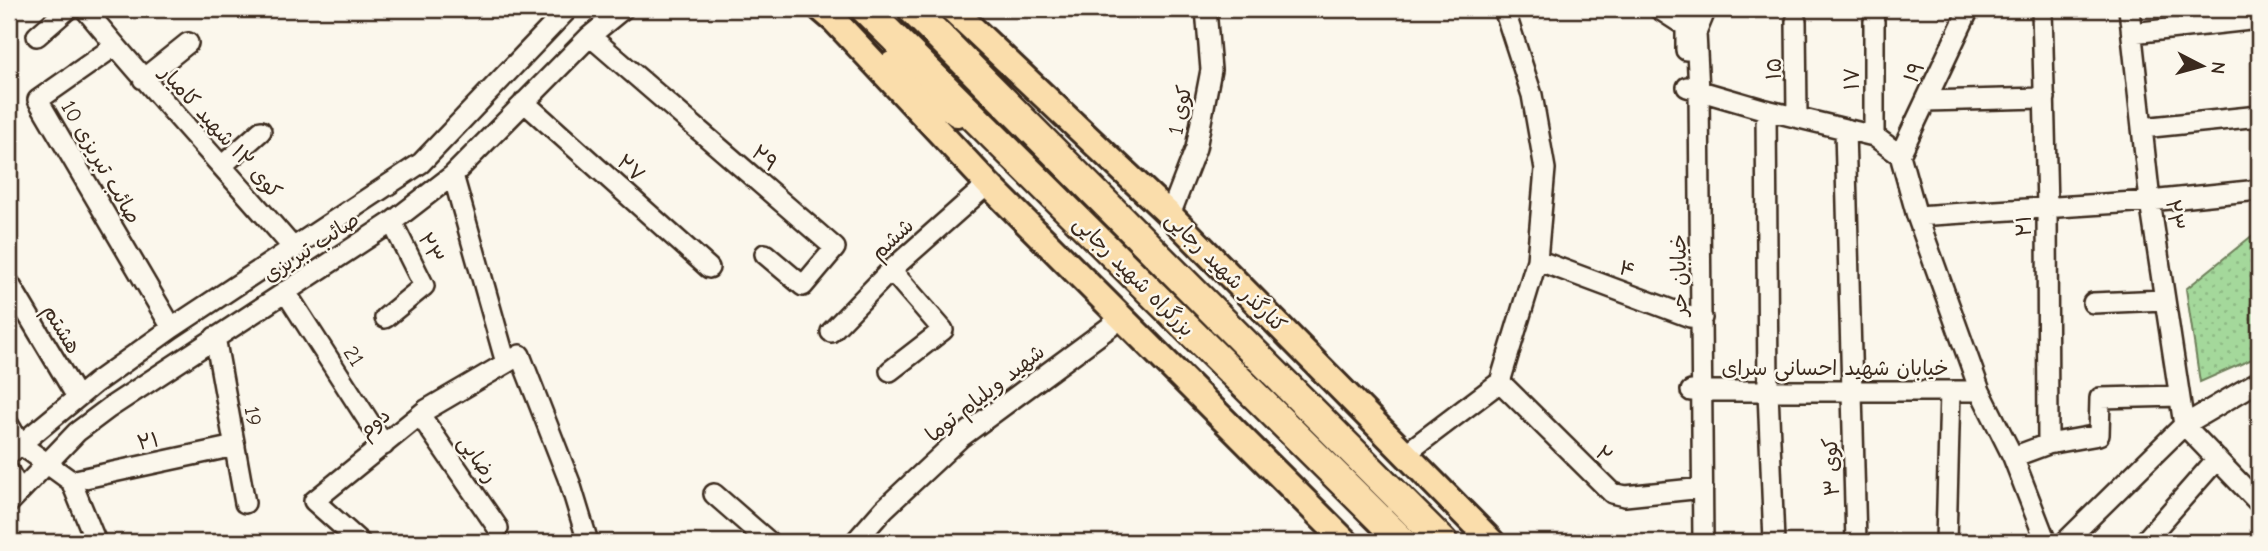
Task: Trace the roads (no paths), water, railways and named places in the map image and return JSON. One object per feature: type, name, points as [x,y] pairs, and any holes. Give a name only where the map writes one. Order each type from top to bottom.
[{"type":"highway","name":"بزرگراه شهید رجایی","points":[[865,9],[1403,542]]},
{"type":"highway","name":"بزرگراه شهید رجایی","points":[[912,9],[1443,542]]},
{"type":"main road","points":[[951,9],[1106,205]]},
{"type":"main road","name":"کنارگذر شهید رجایی","points":[[951,9],[1170,215],[1492,542]]},
{"type":"main road","points":[[828,15],[1011,155]]},
{"type":"main road","points":[[828,15],[988,184],[1346,542]]},
{"type":"street","points":[[37,36],[68,9]]},
{"type":"street","name":"کوی ۱۲ شهید کامیار","points":[[85,9],[143,79],[223,165],[294,249]]},
{"type":"street","name":"صائب تبریزی","points":[[15,449],[95,383],[172,328],[421,163],[568,9]]},
{"type":"street","name":"صائب تبریزی","points":[[11,500],[77,432],[109,408],[392,222],[453,175],[590,36],[623,9]]},
{"type":"street","name":"کوی 1","points":[[1170,215],[1196,148],[1211,71],[1206,9]]},
{"type":"street","points":[[1405,454],[1500,382],[1537,260],[1545,169],[1532,95],[1504,9]]},
{"type":"street","points":[[1658,9],[1689,22]]},
{"type":"street","name":"خیابان حر","points":[[1691,542],[1697,489],[1697,391],[1693,88],[1689,22],[1706,9]]},
{"type":"street","name":"۱۹","points":[[1900,156],[1969,9]]},
{"type":"street","name":"۲۱","points":[[2042,9],[2047,207],[2048,444]]},
{"type":"street","name":"۲۳","points":[[2129,9],[2150,201],[2184,425]]},
{"type":"street","points":[[2132,33],[2259,19]]},
{"type":"street","name":"۱۵","points":[[1796,21],[1797,117]]},
{"type":"street","name":"۱۷","points":[[1874,21],[1874,136]]},
{"type":"street","name":"۲۹","points":[[590,36],[835,248],[803,286],[765,254]]},
{"type":"street","points":[[143,79],[188,43]]},
{"type":"street","name":"صائب تبریزی 10","points":[[115,46],[38,100],[172,328]]},
{"type":"street","points":[[1693,88],[1766,110],[1874,136],[1900,156],[1917,216],[1980,391],[2013,457],[2046,542]]},
{"type":"street","points":[[1926,101],[2045,98]]},
{"type":"street","name":"۲۷","points":[[524,102],[709,268]]},
{"type":"street","points":[[1766,110],[1768,391],[1774,542]]},
{"type":"street","points":[[2142,128],[2259,116]]},
{"type":"street","name":"کوی ۳","points":[[1845,130],[1856,542]]},
{"type":"street","points":[[223,165],[261,131]]},
{"type":"street","points":[[453,175],[513,359],[570,483],[588,542]]},
{"type":"street","name":"ششم","points":[[831,332],[891,271],[988,184]]},
{"type":"street","points":[[1917,216],[2150,201],[2259,190]]},
{"type":"street","name":"۲۳","points":[[385,318],[424,286],[392,222]]},
{"type":"street","name":"۴","points":[[1537,260],[1696,317]]},
{"type":"street","points":[[890,371],[943,330],[891,271]]},
{"type":"street","name":"هشتم","points":[[9,283],[77,397]]},
{"type":"street","name":"21","points":[[285,291],[384,445]]},
{"type":"street","points":[[2093,303],[2164,300]]},
{"type":"street","name":"شهید ویلیام توما","points":[[855,542],[884,509],[961,437],[1122,318]]},
{"type":"street","name":"19","points":[[215,337],[245,503]]},
{"type":"street","name":"دوم","points":[[359,542],[314,501],[420,415],[513,359]]},
{"type":"street","points":[[2064,542],[2184,425],[2259,381]]},
{"type":"street","name":"۲","points":[[1500,382],[1612,493],[1625,496],[1697,489]]},
{"type":"street","points":[[95,383],[90,393],[94,404],[109,408]]},
{"type":"street","name":"خیابان شهید احسانی سرای","points":[[1697,391],[1980,391]]},
{"type":"street","points":[[1946,542],[1950,391]]},
{"type":"street","points":[[2013,457],[2048,444],[2099,435],[2100,398],[2179,396]]},
{"type":"street","name":"رضایی","points":[[420,415],[498,528]]},
{"type":"street","points":[[9,425],[15,449],[47,461],[71,481],[96,542]]},
{"type":"street","points":[[2184,425],[2259,503]]},
{"type":"street","name":"۲۱","points":[[71,481],[235,446]]},
{"type":"street","points":[[2144,542],[2217,459]]},
{"type":"street","points":[[9,472],[16,484],[11,500]]},
{"type":"street","name":"خیابان حر","points":[[1697,489],[1703,542]]},
{"type":"street","points":[[714,494],[769,542]]}]
